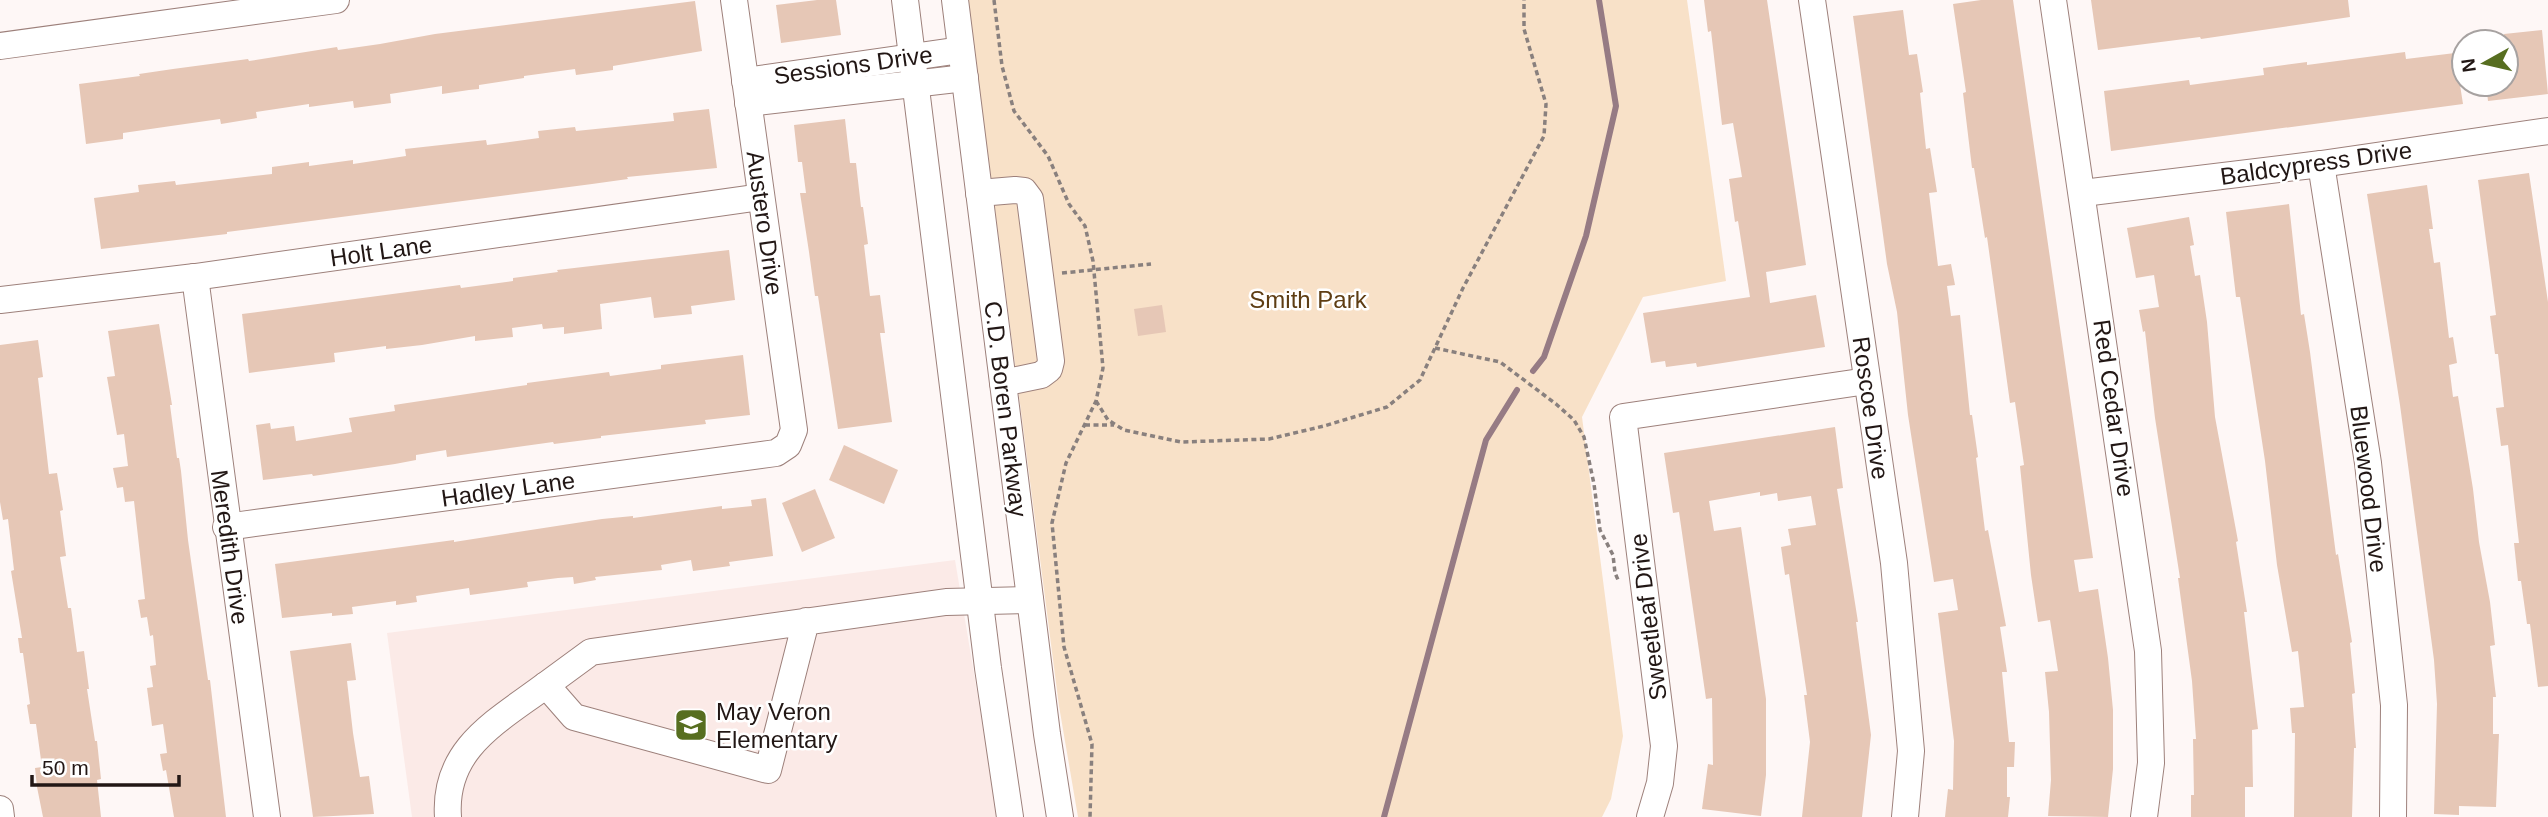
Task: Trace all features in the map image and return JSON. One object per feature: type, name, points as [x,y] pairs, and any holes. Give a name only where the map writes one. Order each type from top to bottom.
[{"type":"street","points":[[0,46],[335,0]]},
{"type":"street","name":"Austero Drive","points":[[734,0],[793,430],[788,445]]},
{"type":"street","name":"C.D. Boren Parkway","points":[[905,0],[1010,817]]},
{"type":"street","name":"C.D. Boren Parkway","points":[[955,0],[1046,734],[1060,817]]},
{"type":"street","name":"Roscoe Drive","points":[[1812,0],[1894,563],[1911,751],[1905,817]]},
{"type":"street","name":"Red Cedar Drive","points":[[2053,0],[2148,651],[2151,763],[2144,817]]},
{"type":"street","name":"Sessions Drive","points":[[747,92],[912,57],[961,50]]},
{"type":"street","name":"Sessions Drive","points":[[747,92],[965,78]]},
{"type":"street","name":"Baldcypress Drive","points":[[2083,193],[2548,131]]},
{"type":"street","name":"Bluewood Drive","points":[[2321,163],[2370,476],[2394,705],[2393,817]]},
{"type":"street","points":[[979,193],[1024,191],[1030,199],[1051,361],[1049,369],[1041,375],[1003,383]]},
{"type":"street","name":"Holt Lane","points":[[0,300],[195,277],[761,197]]},
{"type":"street","name":"Meredith Drive","points":[[195,277],[226,527],[267,817]]},
{"type":"street","name":"Sweetleaf Drive","points":[[1650,817],[1660,783],[1664,746],[1623,417],[1867,381]]},
{"type":"street","name":"Hadley Lane","points":[[226,527],[776,453],[788,445]]},
{"type":"street","points":[[447,817],[451,782],[457,766],[474,739],[591,652],[946,602],[1030,600]]},
{"type":"street","points":[[547,685],[574,717],[768,770],[806,621]]},
{"type":"street","points":[[0,809],[1,817]]},
{"type":"path","points":[[993,0],[1002,66],[1014,111],[1048,156],[1069,204],[1085,226],[1093,270],[1103,368],[1097,401],[1066,463],[1052,523],[1064,647],[1092,744],[1090,817]]},
{"type":"path","points":[[1097,401],[1108,420],[1124,430],[1181,442],[1269,439],[1387,407],[1420,380],[1463,288],[1544,136],[1546,104],[1524,29],[1524,0]]},
{"type":"path","points":[[1039,276],[1151,264]]},
{"type":"path","points":[[1435,348],[1500,362],[1574,420],[1584,438],[1590,461],[1600,530],[1613,555],[1615,573],[1624,592]]},
{"type":"path","points":[[1085,425],[1116,425]]},
{"type":"shaded area","name":"May Veron Elementary","points":[[955,560],[998,817],[412,817],[387,633]]},
{"type":"green space","name":"Smith Park","points":[[968,0],[1687,0],[1726,281],[1643,297],[1582,417],[1623,736],[1611,799],[1602,817],[1078,817],[1059,706]]},
{"type":"building","points":[[836,0],[841,35],[781,43],[776,5]]},
{"type":"building","points":[[1704,0],[1767,0],[1806,265],[1766,272],[1770,303],[1816,295],[1825,347],[1697,367],[1696,363],[1666,367],[1665,361],[1651,363],[1643,313],[1750,297],[1729,179],[1742,177],[1733,123],[1722,125],[1711,31],[1708,32]]},
{"type":"building","points":[[1981,0],[2013,0],[2093,558],[2074,560],[2079,592],[2098,589],[2108,658],[2113,710],[2113,769],[2108,817],[2048,816],[2051,780],[2045,672],[2058,671],[2050,620],[2038,622],[2020,466],[2024,465],[2015,402],[2010,403],[1987,237],[1985,238],[1972,168],[1963,93],[1966,92],[1953,4]]},
{"type":"building","points":[[2091,0],[2348,0],[2350,17],[2201,39],[2098,50]]},
{"type":"building","points":[[695,1],[702,51],[613,66],[613,70],[576,75],[575,69],[524,76],[479,85],[479,89],[442,94],[442,86],[390,94],[391,103],[354,108],[353,101],[256,112],[257,118],[221,124],[220,119],[123,133],[123,139],[86,144],[79,84],[173,69],[249,61],[337,47],[338,50],[435,34]]},
{"type":"building","points":[[1903,10],[1909,55],[1917,54],[1923,92],[1920,93],[1926,149],[1930,148],[1937,192],[1929,193],[1938,266],[1951,264],[1955,285],[1947,286],[1951,316],[1960,315],[1985,531],[1988,530],[2006,626],[2000,627],[2007,672],[2002,672],[2009,742],[2015,742],[2014,767],[2007,767],[2007,797],[2010,797],[2008,817],[1945,817],[1948,789],[1953,790],[1954,741],[1938,613],[1958,610],[1953,579],[1934,582],[1853,16]]},
{"type":"building","points":[[2542,30],[2548,94],[2520,97],[2520,32]]},
{"type":"building","points":[[2405,52],[2406,59],[2450,54],[2450,98],[2462,98],[2463,104],[2111,151],[2104,91],[2189,80],[2190,85],[2264,75],[2263,68],[2307,62],[2307,65]]},
{"type":"building","points":[[2488,98],[2514,98],[2488,101]]},
{"type":"building","points":[[709,109],[717,168],[627,177],[628,179],[101,249],[94,198],[139,192],[138,185],[175,181],[176,185],[272,174],[272,167],[309,162],[309,166],[353,160],[353,164],[406,156],[405,149],[486,140],[487,145],[539,138],[538,131],[575,127],[576,131],[674,121],[673,113]]},
{"type":"building","points":[[845,119],[850,163],[856,163],[863,207],[870,296],[880,295],[885,333],[880,333],[892,422],[838,429],[800,193],[806,193],[802,162],[798,162],[794,125]]},
{"type":"building","points":[[2529,173],[2548,302],[2548,686],[2538,687],[2530,624],[2527,624],[2521,581],[2518,581],[2514,543],[2519,543],[2508,445],[2501,446],[2496,408],[2504,407],[2498,354],[2495,354],[2490,316],[2496,315],[2478,180]]},
{"type":"building","points":[[2427,185],[2434,263],[2440,262],[2449,338],[2453,337],[2457,363],[2449,365],[2453,397],[2458,396],[2495,645],[2490,646],[2496,697],[2493,697],[2493,734],[2499,734],[2496,807],[2459,806],[2459,815],[2434,814],[2437,704],[2434,660],[2400,405],[2367,194]]},
{"type":"building","points":[[2289,204],[2301,315],[2304,314],[2310,352],[2336,555],[2338,554],[2352,642],[2356,748],[2352,817],[2294,817],[2295,733],[2292,733],[2290,708],[2304,707],[2298,651],[2292,652],[2277,565],[2265,461],[2240,297],[2236,297],[2226,212]]},
{"type":"building","points":[[2189,217],[2194,245],[2190,246],[2195,276],[2200,275],[2207,322],[2215,417],[2238,541],[2258,729],[2252,730],[2253,787],[2245,787],[2245,817],[2191,817],[2191,795],[2194,795],[2193,739],[2196,739],[2192,681],[2145,331],[2143,332],[2139,310],[2159,307],[2154,275],[2136,278],[2127,228]]},
{"type":"building","points":[[729,250],[735,300],[691,306],[692,314],[654,318],[651,297],[600,304],[602,329],[564,334],[564,327],[543,329],[542,324],[512,328],[513,337],[475,341],[475,336],[422,345],[386,349],[386,346],[334,353],[335,362],[249,373],[242,314],[460,285],[461,288],[513,281],[513,278],[558,272],[557,270]]},
{"type":"building","points":[[1162,305],[1166,332],[1138,336],[1134,309]]},
{"type":"building","points":[[159,324],[210,680],[226,817],[174,817],[166,770],[163,771],[160,754],[167,753],[163,724],[152,726],[147,688],[153,687],[150,666],[156,665],[153,635],[150,636],[147,617],[141,618],[138,600],[145,599],[134,501],[125,502],[123,487],[117,488],[113,468],[128,466],[124,434],[117,435],[107,377],[115,376],[108,331]]},
{"type":"building","points":[[38,340],[43,377],[38,378],[49,474],[57,473],[63,510],[60,511],[66,556],[60,557],[77,652],[84,651],[101,779],[97,780],[101,817],[43,817],[37,787],[35,768],[42,767],[36,724],[30,724],[27,705],[30,704],[23,653],[20,653],[18,638],[22,638],[11,571],[14,570],[8,519],[3,520],[0,502],[0,345]]},
{"type":"building","points":[[743,355],[750,415],[705,420],[706,424],[447,457],[446,450],[416,455],[416,460],[395,464],[263,480],[256,425],[270,423],[271,429],[294,426],[296,441],[352,432],[349,418],[395,411],[394,405],[527,383],[609,372],[610,376],[661,369],[661,365]]},
{"type":"building","points":[[1835,427],[1843,488],[1837,489],[1858,622],[1871,735],[1862,817],[1802,817],[1810,742],[1804,695],[1807,695],[1789,574],[1785,575],[1781,547],[1791,545],[1788,529],[1816,525],[1811,496],[1778,501],[1777,493],[1760,496],[1760,492],[1709,501],[1714,531],[1741,527],[1766,699],[1766,775],[1761,816],[1702,809],[1708,764],[1713,765],[1712,698],[1706,699],[1679,512],[1673,513],[1664,453]]},
{"type":"building","points":[[844,445],[898,470],[884,504],[829,480]]},
{"type":"building","points":[[815,489],[835,538],[802,552],[782,503]]},
{"type":"building","points":[[766,498],[773,556],[729,562],[730,566],[693,571],[691,560],[661,565],[662,570],[595,577],[596,580],[574,584],[573,577],[558,578],[527,582],[528,587],[470,595],[469,588],[416,596],[417,602],[396,605],[396,601],[352,607],[353,614],[332,616],[332,613],[282,618],[275,564],[454,542],[602,519],[633,518],[722,506],[722,509],[752,506],[751,500]]},
{"type":"building","points":[[351,643],[356,680],[347,681],[353,733],[360,777],[369,776],[374,814],[313,817],[290,651]]},
{"type":"waterway","points":[[1533,371],[1544,357],[1586,236],[1616,106],[1599,0]]},
{"type":"waterway","points":[[1384,817],[1486,440],[1517,390]]},
{"type":"place","name":"May Veron Elementary","points":[[691,725]]}]
